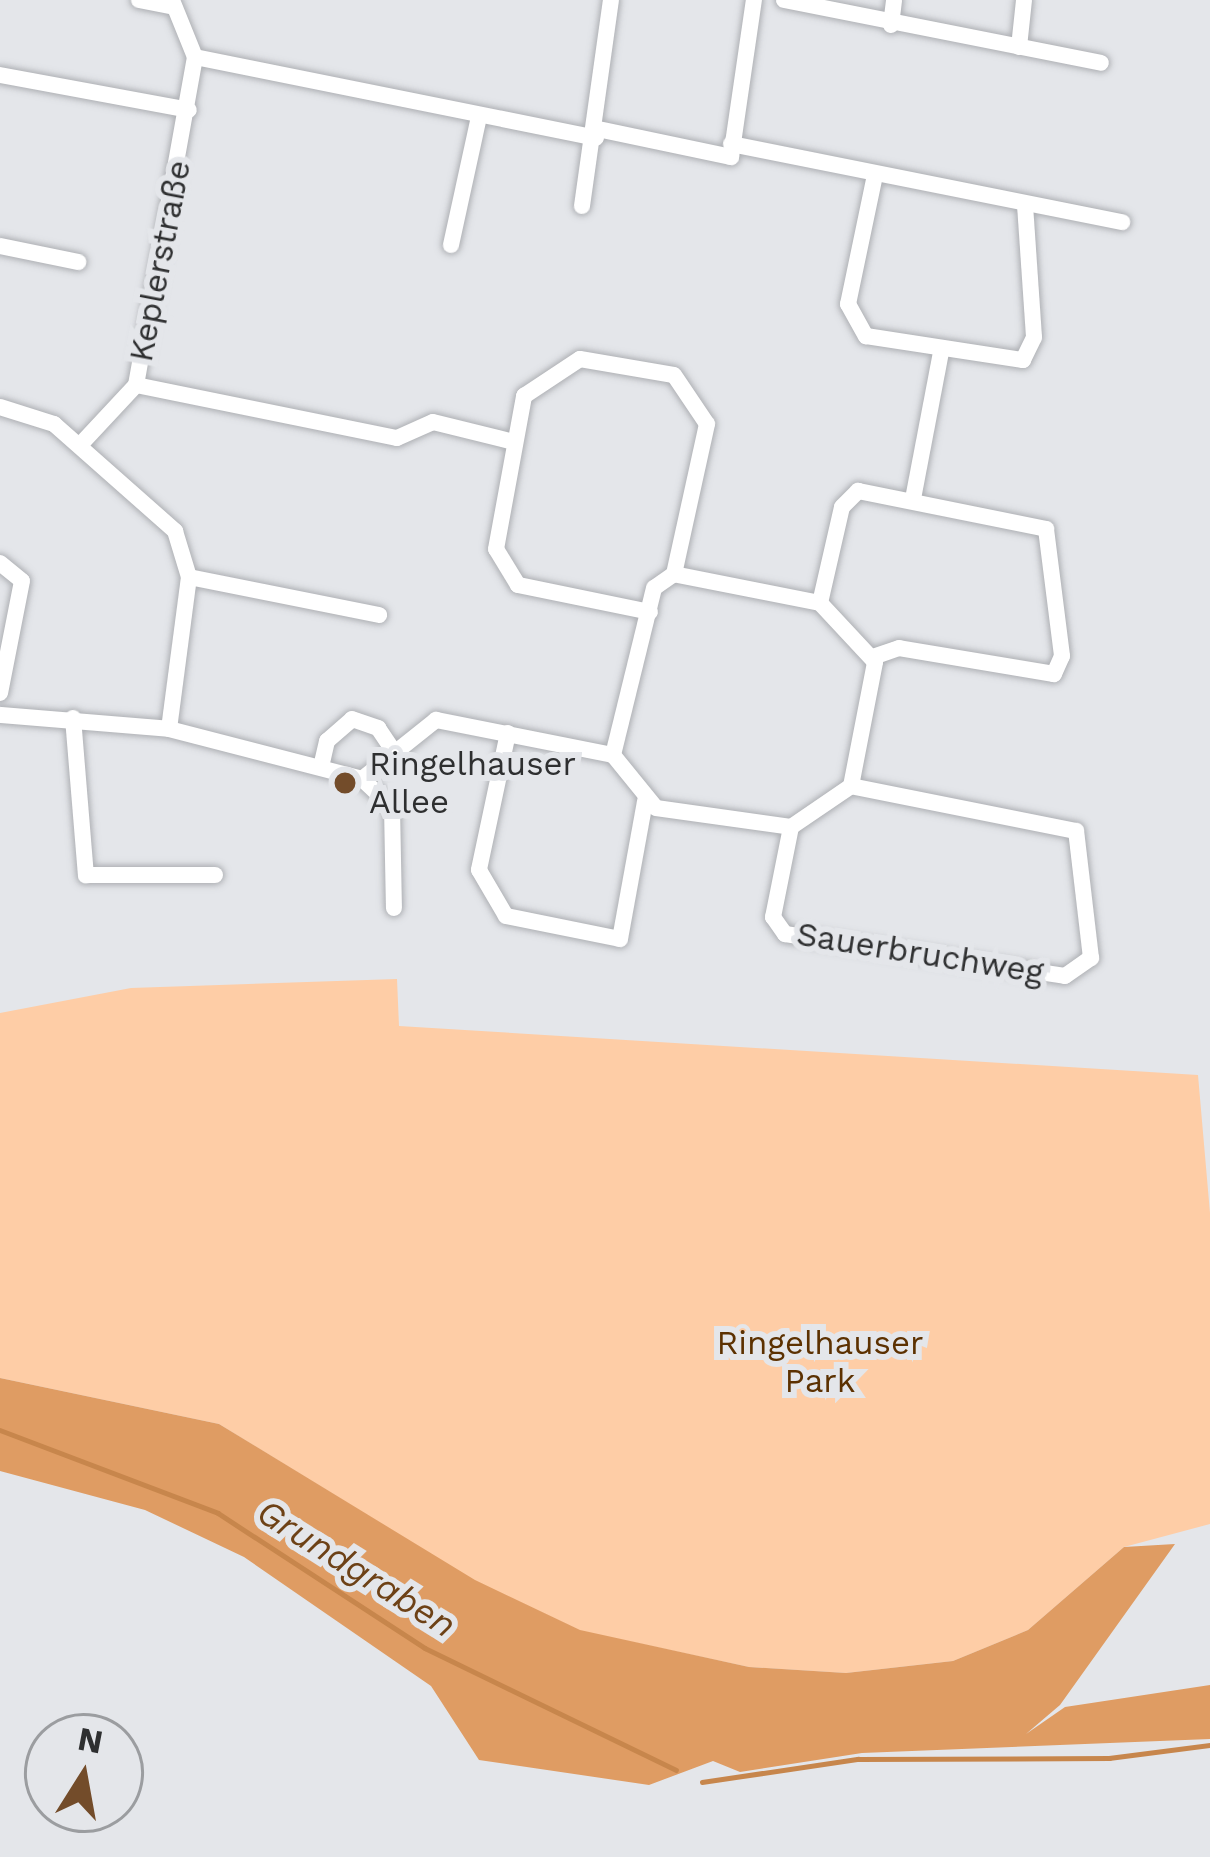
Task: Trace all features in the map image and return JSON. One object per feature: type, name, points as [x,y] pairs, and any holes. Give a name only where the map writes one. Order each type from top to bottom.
[{"type":"street","points":[[139,0],[171,3],[195,57],[478,117],[731,151],[1122,222]]},
{"type":"street","points":[[582,206],[597,134],[611,0]]},
{"type":"street","points":[[731,151],[754,0]]},
{"type":"street","points":[[784,0],[1101,63]]},
{"type":"street","points":[[892,25],[894,0]]},
{"type":"street","points":[[1018,47],[1024,0]]},
{"type":"street","name":"Keplerstraße","points":[[81,444],[136,386],[195,57]]},
{"type":"street","points":[[0,75],[189,110]]},
{"type":"street","points":[[452,245],[478,117]]},
{"type":"street","points":[[875,175],[849,316],[866,336],[941,352],[1012,364],[1032,350],[1025,206]]},
{"type":"street","points":[[0,246],[78,262]]},
{"type":"street","points":[[913,499],[941,352]]},
{"type":"street","points":[[613,755],[650,612],[655,588],[674,574],[707,424],[674,375],[580,359],[524,396],[496,549],[518,585],[650,612]]},
{"type":"street","points":[[136,386],[397,438],[433,422],[514,442]]},
{"type":"street","points":[[0,407],[81,444],[175,530],[189,577],[169,729]]},
{"type":"street","points":[[820,603],[849,496],[913,499],[1046,529],[1060,667],[1040,678],[899,648],[873,657]]},
{"type":"street","points":[[0,563],[22,581],[0,693]]},
{"type":"street","points":[[674,574],[820,603],[873,657]]},
{"type":"street","points":[[189,577],[379,615]]},
{"type":"street","points":[[362,779],[392,749],[436,720],[613,755],[645,801],[791,827],[851,786],[873,657]]},
{"type":"street","points":[[0,716],[73,718],[169,729],[362,779],[392,807],[394,908]]},
{"type":"street","points":[[73,718],[86,875],[215,875]]},
{"type":"street","points":[[321,767],[337,726],[352,719],[378,728],[392,749]]},
{"type":"street","points":[[508,733],[479,869],[506,916],[620,939],[645,801]]},
{"type":"street","name":"Sauerbruchweg","points":[[791,827],[773,916],[785,934],[1065,976],[1091,958],[1076,831],[851,786]]},
{"type":"green space","name":"Ringelhauser Park","points":[[397,979],[399,1026],[1198,1075],[1210,1213],[1210,1524],[1124,1547],[1028,1630],[953,1661],[846,1673],[749,1667],[581,1631],[475,1581],[219,1424],[0,1378],[0,1013],[131,988]]},
{"type":"shaded area","points":[[0,1378],[219,1424],[475,1580],[580,1630],[749,1667],[846,1673],[953,1661],[1028,1630],[1124,1547],[1175,1544],[1060,1705],[1026,1734],[1065,1707],[1210,1685],[1210,1739],[862,1753],[740,1772],[713,1761],[649,1785],[479,1760],[431,1686],[244,1557],[145,1510],[0,1471]]},
{"type":"waterway","name":"Grundgraben","points":[[0,1430],[218,1513],[425,1648],[676,1770]]},
{"type":"waterway","name":"Grundgraben","points":[[702,1782],[858,1759],[1109,1758],[1210,1745]]},
{"type":"place","name":"Ringelhauser Allee","points":[[345,783]]}]
